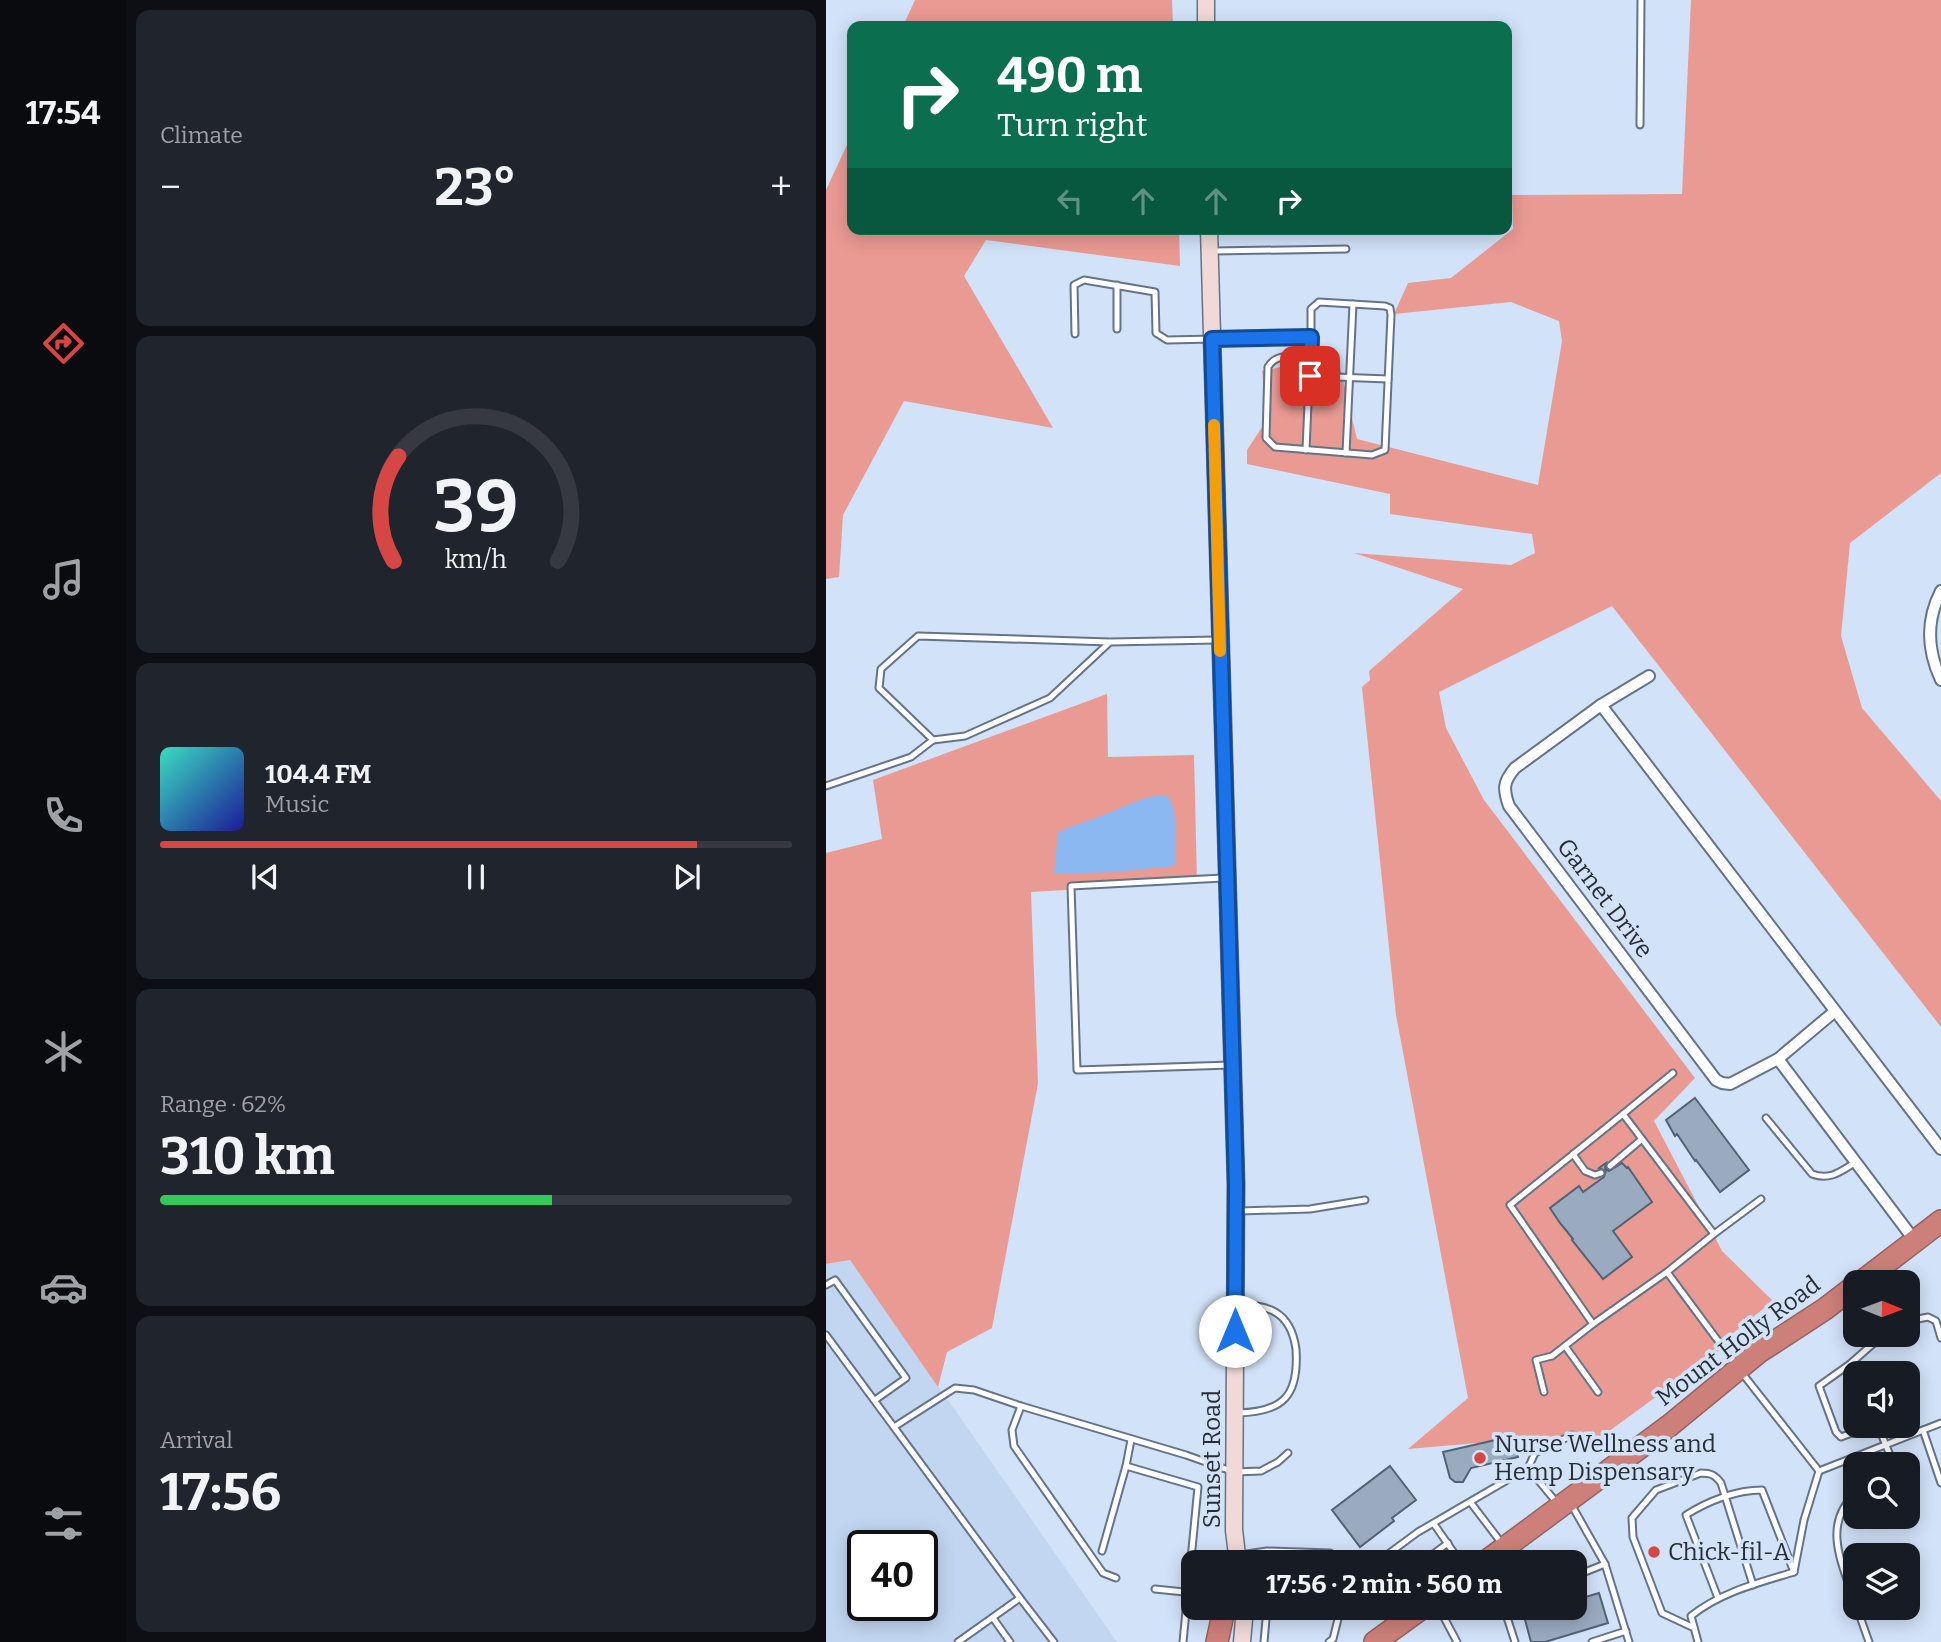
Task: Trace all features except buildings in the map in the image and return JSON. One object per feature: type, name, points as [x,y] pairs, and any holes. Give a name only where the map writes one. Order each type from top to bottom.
[{"type":"highway","name":"Mount Holly Road","points":[[1877,1270],[1941,1221]]},
{"type":"highway","name":"Mount Holly Road","points":[[1502,1550],[1740,1370],[1759,1352],[1843,1295]]},
{"type":"highway","points":[[1220,1642],[1222,1620]]},
{"type":"highway","points":[[1375,1642],[1406,1620]]},
{"type":"street","points":[[1206,0],[1206,21]]},
{"type":"street","name":"Sunset Road","points":[[1209,235],[1236,1211],[1236,1550]]},
{"type":"street","points":[[1941,591],[1930,619],[1930,649],[1941,680]]},
{"type":"street","name":"Garnet Drive","points":[[1648,677],[1601,705],[1515,768],[1504,782],[1503,790],[1509,806],[1716,1080],[1730,1084],[1778,1059],[1834,1012]]},
{"type":"street","points":[[1601,705],[1941,1149]]},
{"type":"street","points":[[1778,1059],[1915,1241]]},
{"type":"street","points":[[1242,1642],[1244,1620]]},
{"type":"lane","points":[[1640,125],[1642,0]]},
{"type":"lane","points":[[1210,251],[1346,250]]},
{"type":"lane","points":[[1075,334],[1074,285],[1084,280],[1155,292],[1156,333],[1167,340],[1311,337]]},
{"type":"lane","points":[[1117,285],[1117,329]]},
{"type":"lane","points":[[1306,450],[1313,306],[1319,302],[1390,308],[1385,450],[1372,455],[1306,450],[1275,447],[1266,438],[1268,367],[1276,358],[1310,357]]},
{"type":"lane","points":[[1346,453],[1353,304]]},
{"type":"lane","points":[[1310,376],[1388,379]]},
{"type":"lane","points":[[933,740],[879,688],[881,670],[918,636],[1110,642],[1220,640]]},
{"type":"lane","points":[[826,786],[911,757],[933,740],[965,736],[1050,698],[1110,642]]},
{"type":"lane","points":[[1227,877],[1071,886],[1077,1070],[1232,1065]]},
{"type":"lane","points":[[1593,1324],[1510,1205],[1673,1073]]},
{"type":"lane","points":[[1623,1114],[1714,1234]]},
{"type":"lane","points":[[1766,1118],[1812,1174],[1830,1177],[1856,1162]]},
{"type":"lane","points":[[1611,1166],[1642,1139]]},
{"type":"lane","points":[[1573,1154],[1585,1171],[1595,1175],[1601,1173]]},
{"type":"lane","points":[[1544,1392],[1536,1360],[1552,1356],[1761,1199]]},
{"type":"lane","points":[[1236,1211],[1310,1209],[1365,1200]]},
{"type":"lane","points":[[1667,1272],[1819,1471]]},
{"type":"lane","points":[[826,1285],[835,1280],[906,1378],[875,1400]]},
{"type":"lane","points":[[1234,1413],[1268,1410],[1285,1399],[1295,1386],[1297,1368],[1294,1336],[1287,1323],[1276,1312],[1257,1306],[1235,1304]]},
{"type":"lane","points":[[1920,1319],[1928,1317],[1936,1321],[1941,1338]]},
{"type":"lane","points":[[826,1335],[1055,1642]]},
{"type":"lane","points":[[1565,1346],[1598,1392]]},
{"type":"lane","points":[[1853,1361],[1868,1348]]},
{"type":"lane","points":[[1843,1369],[1819,1386],[1836,1432],[1843,1437]]},
{"type":"lane","points":[[894,1427],[955,1388],[974,1390],[1234,1472],[1261,1471],[1288,1453]]},
{"type":"lane","points":[[1021,1406],[1012,1430],[1014,1446],[1103,1573],[1116,1578]]},
{"type":"lane","points":[[1819,1471],[1941,1423]]},
{"type":"lane","points":[[1923,1430],[1941,1483]]},
{"type":"lane","points":[[1394,1550],[1418,1532],[1528,1468],[1535,1453],[1572,1435]]},
{"type":"lane","points":[[1884,1438],[1890,1452]]},
{"type":"lane","points":[[1102,1551],[1131,1440]]},
{"type":"lane","points":[[1126,1466],[1198,1488],[1193,1550]]},
{"type":"lane","points":[[1528,1468],[1565,1504],[1605,1564],[1629,1642]]},
{"type":"lane","points":[[1794,1572],[1804,1520],[1819,1471]]},
{"type":"lane","points":[[1694,1628],[1669,1617],[1659,1607],[1633,1537],[1632,1518],[1656,1490],[1701,1473],[1716,1476],[1754,1585]]},
{"type":"lane","points":[[1718,1598],[1686,1515],[1725,1497],[1748,1490],[1762,1490],[1794,1572]]},
{"type":"lane","points":[[1471,1503],[1505,1548]]},
{"type":"lane","points":[[1843,1510],[1836,1530],[1837,1549],[1843,1567]]},
{"type":"lane","points":[[1434,1524],[1453,1550]]},
{"type":"lane","points":[[1439,1550],[1448,1543]]},
{"type":"lane","points":[[1587,1571],[1605,1564]]},
{"type":"lane","points":[[1698,1642],[1691,1616],[1718,1598],[1794,1572]]},
{"type":"lane","points":[[1155,1589],[1181,1592]]},
{"type":"lane","points":[[958,1642],[1020,1598]]},
{"type":"lane","points":[[993,1618],[1010,1642]]},
{"type":"lane","points":[[1183,1642],[1186,1620]]},
{"type":"lane","points":[[1258,1642],[1265,1642],[1266,1620]]},
{"type":"lane","points":[[1332,1641],[1338,1620]]},
{"type":"lane","points":[[1392,1620],[1397,1627]]},
{"type":"lane","points":[[1445,1620],[1457,1642]]},
{"type":"lane","points":[[1508,1620],[1515,1642]]},
{"type":"lane","points":[[1861,1620],[1868,1642]]},
{"type":"lane","points":[[1592,1642],[1626,1631]]},
{"type":"shaded area","points":[[915,0],[1172,0],[1173,21],[905,21]]},
{"type":"shaded area","points":[[1691,0],[1941,0],[1941,473],[1850,543],[1841,636],[1862,708],[1941,801],[1941,1027],[1612,606],[1439,692],[1446,728],[1484,800],[1695,1078],[1654,1121],[1722,1251],[1773,1301],[1717,1346],[1720,1350],[1597,1440],[1593,1433],[1408,1449],[1468,1398],[1396,1015],[1362,687],[1370,680],[1369,671],[1463,589],[1354,553],[1511,565],[1535,553],[1532,534],[1390,514],[1390,494],[1247,464],[1247,450],[1268,418],[1262,371],[1337,355],[1357,439],[1538,485],[1562,341],[1559,321],[1511,302],[1394,314],[1408,283],[1451,278],[1505,235],[1512,235],[1512,195],[1682,194]]},
{"type":"shaded area","points":[[847,145],[847,235],[1179,235],[1180,266],[986,240],[964,276],[1053,428],[904,401],[843,515],[839,577],[826,579],[826,190]]},
{"type":"shaded area","points":[[1107,694],[1108,757],[1194,755],[1197,882],[1031,892],[1038,1083],[992,1328],[947,1352],[938,1387],[850,1260],[826,1264],[826,853],[882,839],[873,780]]},
{"type":"shaded area","points":[[850,1260],[1117,1642],[826,1642],[826,1264]]},
{"type":"water","points":[[1166,795],[1175,816],[1174,866],[1117,872],[1054,874],[1058,833],[1141,800]]},
{"type":"slow traffic","points":[[1214,425],[1220,651]]},
{"type":"place","name":"Nurse Wellness and Hemp Dispensary","points":[[1480,1458]]},
{"type":"place","name":"Chick-fil-A","points":[[1654,1552]]},
{"type":"route","points":[[1235,1331],[1236,1184],[1212,339],[1311,337],[1310,376]]}]
